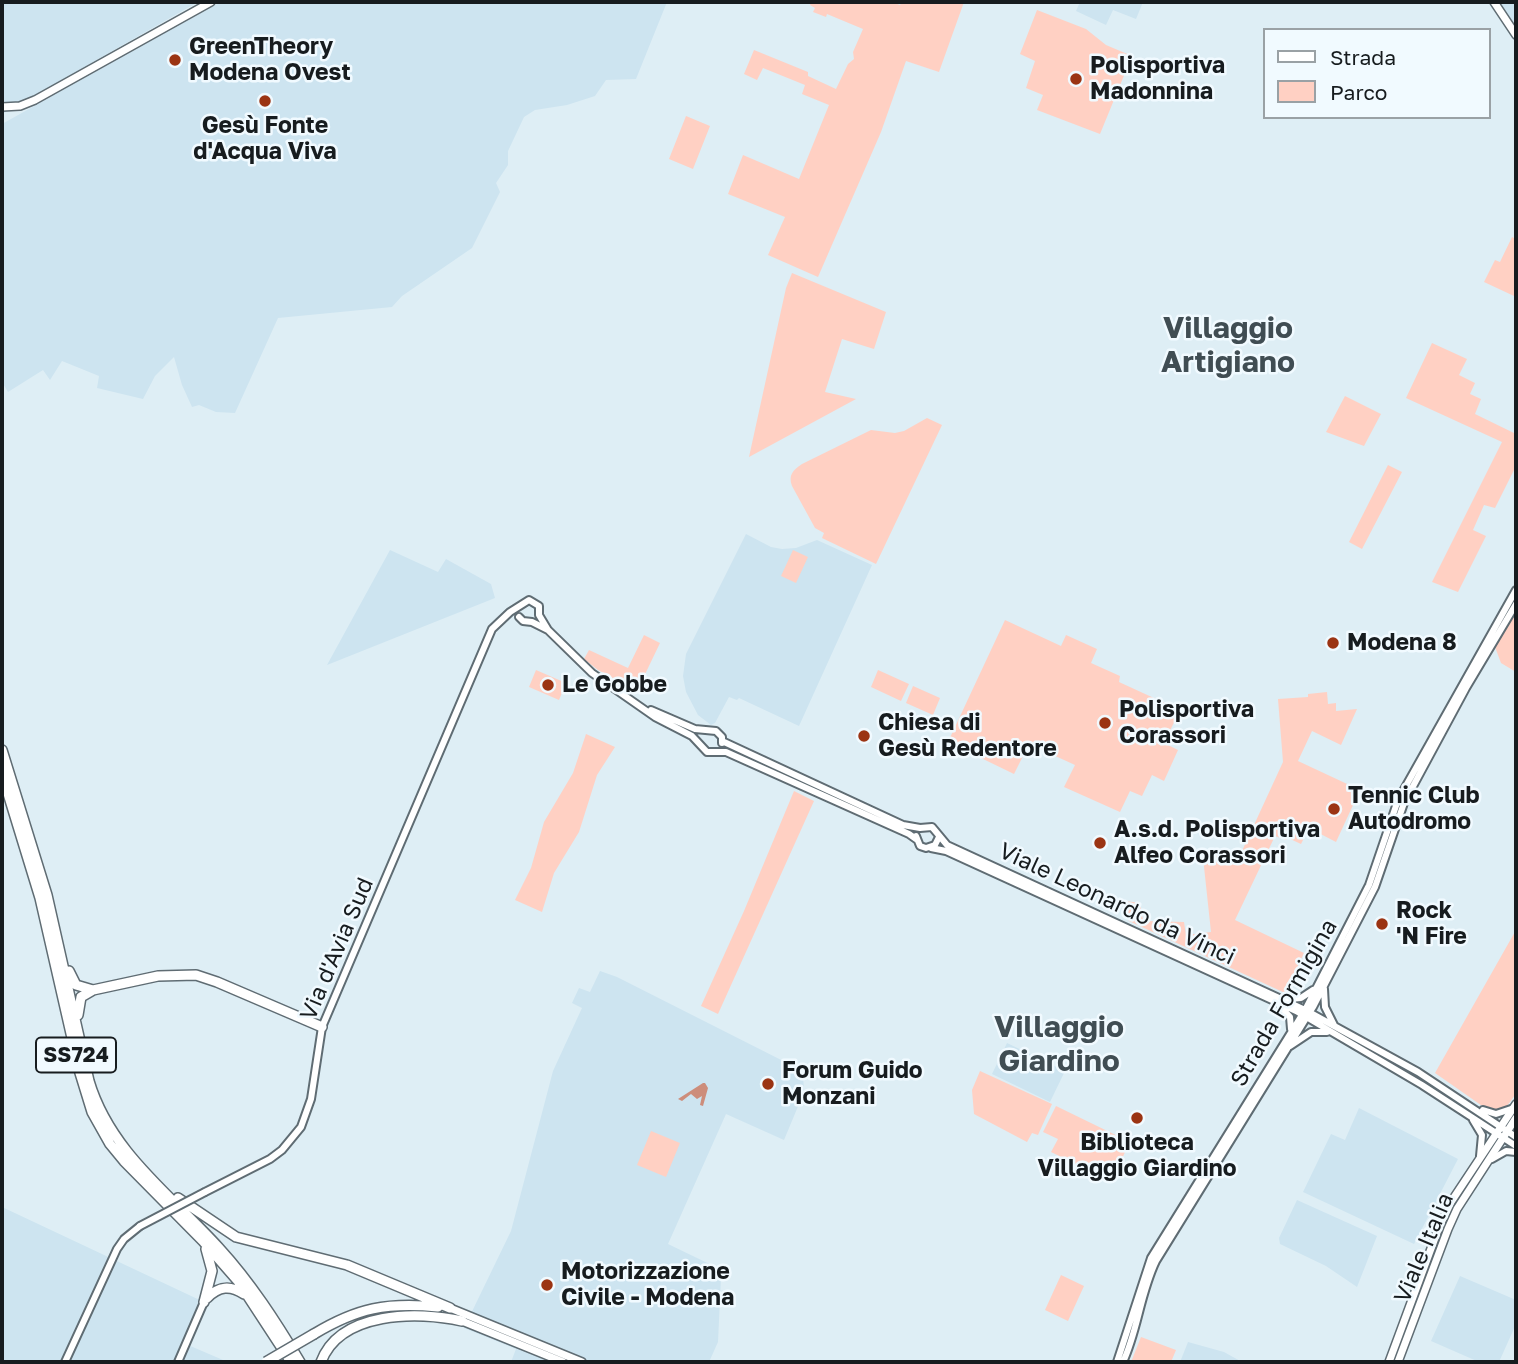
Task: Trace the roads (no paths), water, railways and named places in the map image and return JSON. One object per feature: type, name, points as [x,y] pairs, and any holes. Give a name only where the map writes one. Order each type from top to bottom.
[{"type":"highway","name":"SS724","points":[[2,750],[40,898],[80,1073],[92,1112],[110,1144],[124,1161],[168,1200],[243,1276],[300,1362]]},
{"type":"highway","name":"SS724","points":[[2,774],[14,801],[53,919],[82,1052],[99,1108],[115,1138],[250,1298],[291,1362]]},
{"type":"highway","points":[[53,919],[73,982],[80,988],[93,990]]},
{"type":"highway","points":[[82,1052],[78,1004],[81,997],[93,990],[158,976],[196,975],[322,1027]]},
{"type":"highway","points":[[143,1171],[236,1237],[347,1265],[450,1308]]},
{"type":"highway","points":[[203,1241],[212,1271],[204,1302]]},
{"type":"highway","points":[[204,1302],[215,1291],[229,1287],[250,1298]]},
{"type":"highway","points":[[266,1362],[338,1319],[372,1307],[421,1305],[450,1308]]},
{"type":"highway","points":[[421,1305],[462,1321]]},
{"type":"highway","points":[[321,1362],[335,1340],[348,1332],[383,1319],[397,1315],[424,1315],[462,1321]]},
{"type":"main road","points":[[2,107],[20,106],[42,97],[211,2]]},
{"type":"main road","points":[[1494,2],[1515,33]]},
{"type":"main road","points":[[1502,1132],[1515,1106]]},
{"type":"main road","name":"Viale Italia","points":[[1389,1362],[1438,1227],[1480,1156],[1516,1118]]},
{"type":"main road","name":"Viale Italia","points":[[1398,1362],[1448,1229],[1502,1132]]},
{"type":"main road","points":[[450,1308],[582,1362]]},
{"type":"main road","points":[[462,1321],[563,1362]]},
{"type":"street","points":[[1480,658],[1516,590]]},
{"type":"street","points":[[519,617],[519,608],[524,602],[532,601],[539,606],[539,615],[548,630],[584,667],[655,717],[692,736],[707,752],[726,752],[909,834],[923,848],[931,848],[939,837],[932,827],[903,825],[722,741],[716,731],[695,729],[640,705]]},
{"type":"street","points":[[1480,658],[1516,604]]},
{"type":"street","name":"Via d'Avia Sud","points":[[65,1362],[124,1239],[140,1226],[282,1150],[307,1115],[322,1027],[492,629],[519,608]]},
{"type":"street","points":[[532,622],[539,615]]},
{"type":"street","points":[[507,616],[519,617],[548,630]]},
{"type":"street","name":"Strada Formigina","points":[[1123,1362],[1148,1278],[1156,1261],[1325,984],[1375,887],[1404,803],[1480,658]]},
{"type":"street","name":"Strada Formigina","points":[[1117,1362],[1150,1258],[1290,1034],[1306,1014],[1317,986],[1369,885],[1398,800],[1480,658]]},
{"type":"street","points":[[700,743],[700,738],[706,731]]},
{"type":"street","points":[[716,751],[722,741]]},
{"type":"street","points":[[916,839],[920,828]]},
{"type":"street","name":"Viale Leonardo da Vinci","points":[[939,837],[947,845],[1279,1000]]},
{"type":"street","name":"Viale Leonardo da Vinci","points":[[931,848],[946,851],[1279,1000]]},
{"type":"street","points":[[1325,984],[1325,1007],[1333,1029],[1467,1113],[1516,1137]]},
{"type":"street","points":[[1279,1000],[1301,998],[1317,986]]},
{"type":"street","points":[[1279,1000],[1431,1080],[1477,1110],[1516,1146]]},
{"type":"street","points":[[1279,1000],[1290,1017],[1290,1034]]},
{"type":"street","points":[[1288,1047],[1311,1032],[1333,1029]]},
{"type":"street","points":[[1422,1085],[1431,1080]]},
{"type":"street","points":[[1477,1110],[1496,1114],[1515,1106]]},
{"type":"street","points":[[1467,1113],[1480,1129],[1480,1156]]},
{"type":"street","points":[[1487,1162],[1501,1153],[1516,1152]]},
{"type":"street","points":[[178,1362],[204,1302]]},
{"type":"place","name":"GreenTheory Modena Ovest","points":[[175,60]]},
{"type":"place","name":"Polisportiva Madonnina","points":[[1076,79]]},
{"type":"place","name":"Gesù Fonte d'Acqua Viva","points":[[265,101]]},
{"type":"place","name":"Modena 8","points":[[1333,643]]},
{"type":"place","name":"Le Gobbe","points":[[548,685]]},
{"type":"place","name":"Polisportiva Corassori","points":[[1105,723]]},
{"type":"place","name":"Chiesa di Gesù Redentore","points":[[864,736]]},
{"type":"place","name":"Tennic Club Autodromo","points":[[1334,809]]},
{"type":"place","name":"A.s.d. Polisportiva Alfeo Corassori","points":[[1100,843]]},
{"type":"place","name":"Rock 'N Fire","points":[[1382,924]]},
{"type":"place","name":"Forum Guido Monzani","points":[[768,1084]]},
{"type":"place","name":"Biblioteca Villaggio Giardino","points":[[1137,1118]]},
{"type":"place","name":"Motorizzazione Civile - Modena","points":[[547,1285]]},
{"type":"district","name":"Villaggio Artigiano","points":[[1228,345]]},
{"type":"district","name":"Villaggio Giardino","points":[[1059,1044]]}]
